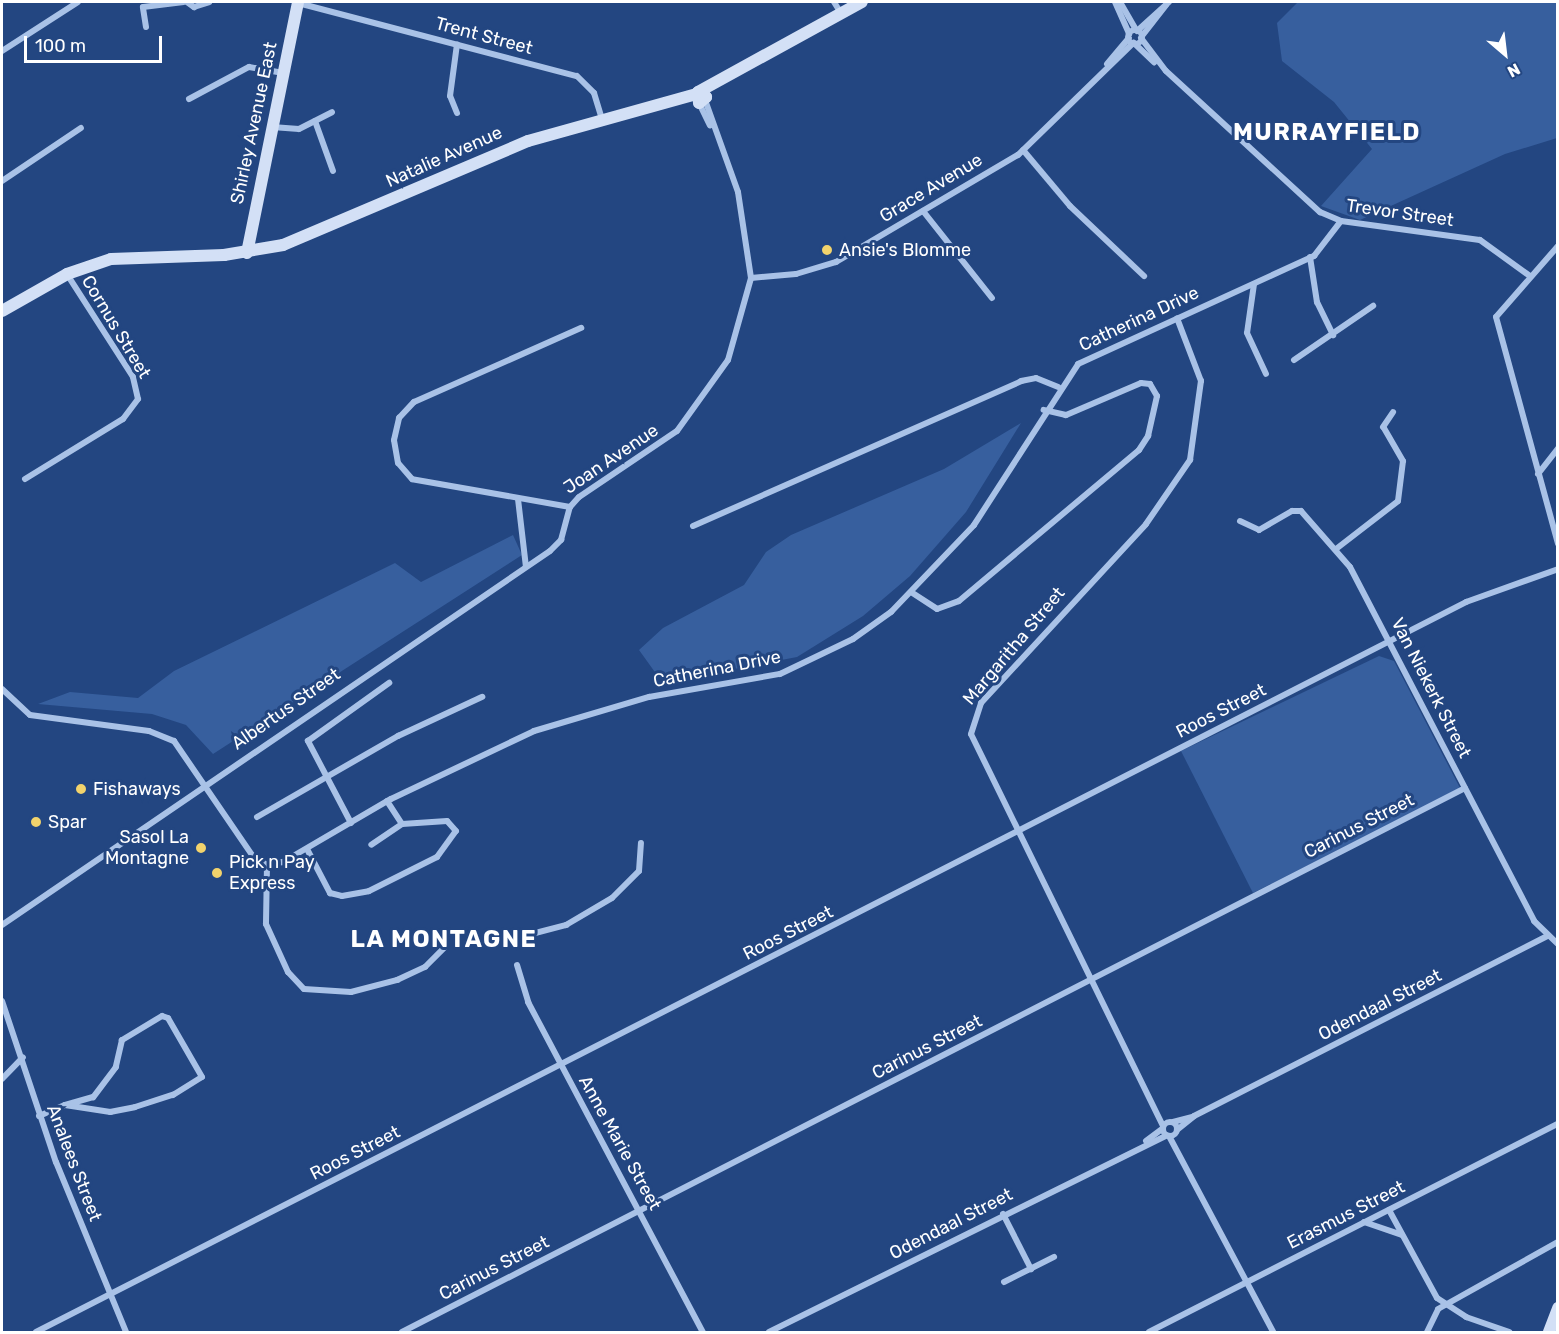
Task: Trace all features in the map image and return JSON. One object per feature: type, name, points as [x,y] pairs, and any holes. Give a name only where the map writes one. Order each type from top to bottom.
[{"type":"street","points":[[2,51],[78,2]]},
{"type":"street","points":[[146,27],[142,7],[186,2],[194,7],[209,2]]},
{"type":"street","name":"Trent Street","points":[[297,2],[577,76],[594,93],[603,121]]},
{"type":"street","name":"Shirley Avenue East","points":[[247,253],[297,2]]},
{"type":"street","points":[[834,2],[841,14]]},
{"type":"street","points":[[701,98],[740,72],[862,2]]},
{"type":"street","name":"Trevor Street","points":[[1115,2],[1135,37],[1166,71],[1306,202],[1341,221],[1480,240],[1530,276]]},
{"type":"street","name":"Trevor Street","points":[[1120,2],[1135,37]]},
{"type":"street","name":"Grace Avenue","points":[[751,279],[819,269],[923,211],[1023,150],[1100,74],[1168,2]]},
{"type":"street","points":[[457,44],[450,96],[457,113]]},
{"type":"street","points":[[189,99],[249,67],[283,73]]},
{"type":"street","name":"Natalie Avenue","points":[[2,310],[67,274],[133,255],[247,253],[334,226],[528,141],[701,98]]},
{"type":"street","name":"Joan Avenue","points":[[581,328],[423,397],[398,420],[396,459],[412,478],[570,507],[671,437],[692,412],[728,360],[751,279],[738,192],[701,98]]},
{"type":"street","points":[[272,127],[299,129],[332,112]]},
{"type":"street","points":[[315,121],[333,171]]},
{"type":"street","points":[[2,181],[81,128]]},
{"type":"street","points":[[1023,150],[1070,206],[1144,276]]},
{"type":"street","points":[[923,211],[992,298]]},
{"type":"street","name":"Catherina Drive","points":[[267,865],[308,849],[387,801],[546,727],[649,697],[794,669],[865,632],[911,592],[978,519],[1058,387],[1083,360],[1310,258],[1325,247],[1341,221]]},
{"type":"street","points":[[1557,246],[1502,305],[1496,324],[1557,544]]},
{"type":"street","points":[[1310,258],[1317,302],[1333,335]]},
{"type":"street","name":"Cornus Street","points":[[25,479],[123,419],[138,399],[133,377],[67,274]]},
{"type":"street","points":[[1254,284],[1247,333],[1266,374]]},
{"type":"street","points":[[1294,360],[1373,306]]},
{"type":"street","name":"Margaritha Street","points":[[1172,1134],[1163,1127],[1156,1104],[973,746],[972,718],[1042,632],[1151,518],[1187,466],[1197,436],[1201,381],[1177,318]]},
{"type":"street","points":[[693,526],[1028,378],[1058,387]]},
{"type":"street","points":[[911,592],[937,609],[959,601],[1139,450],[1148,436],[1157,396],[1150,384],[1141,383],[1066,415],[1044,410]]},
{"type":"street","points":[[1335,549],[1398,501],[1403,461],[1383,428],[1393,412]]},
{"type":"street","points":[[1538,474],[1557,448]]},
{"type":"street","points":[[518,499],[526,567]]},
{"type":"street","name":"Albertus Street","points":[[2,925],[208,787],[250,750],[526,567],[561,540],[570,507]]},
{"type":"street","name":"Van Niekerk Street","points":[[1240,521],[1259,530],[1298,510],[1335,549],[1390,641],[1534,921],[1557,944]]},
{"type":"street","name":"Roos Street","points":[[36,1332],[1466,602],[1557,569]]},
{"type":"street","points":[[351,823],[308,741],[389,683]]},
{"type":"street","points":[[2,689],[30,715],[168,737],[208,787],[250,852],[267,865],[266,924],[288,972],[304,989],[351,992],[397,980],[425,967],[444,948]]},
{"type":"street","points":[[257,817],[327,777],[482,697]]},
{"type":"street","name":"Carinus Street","points":[[402,1332],[1465,788]]},
{"type":"street","points":[[387,801],[402,824]]},
{"type":"street","points":[[308,849],[330,893],[369,891],[443,853],[456,831],[447,821],[402,824],[371,845]]},
{"type":"street","points":[[520,937],[566,925],[612,897],[639,871],[641,843]]},
{"type":"street","name":"Odendaal Street","points":[[769,1332],[1146,1141],[1172,1134],[1194,1116],[1547,936]]},
{"type":"street","name":"Anne Marie Street","points":[[517,965],[528,1002],[703,1332]]},
{"type":"street","name":"Analees Street","points":[[2,1001],[23,1057],[39,1116],[126,1332]]},
{"type":"street","points":[[39,1116],[65,1105],[93,1097],[114,1071],[123,1040],[162,1016],[168,1018],[202,1077],[173,1095],[121,1110],[65,1105]]},
{"type":"street","points":[[2,1079],[23,1057]]},
{"type":"street","name":"Margaritha Street","points":[[1156,1104],[1171,1122],[1172,1134]]},
{"type":"street","name":"Odendaal Street","points":[[1146,1141],[1171,1122],[1194,1116]]},
{"type":"street","name":"Erasmus Street","points":[[1149,1332],[1557,1124]]},
{"type":"street","points":[[1172,1134],[1273,1332]]},
{"type":"street","points":[[1389,1210],[1430,1288],[1446,1304],[1509,1332]]},
{"type":"street","points":[[1003,1214],[1031,1269]]},
{"type":"street","points":[[1364,1222],[1402,1235]]},
{"type":"street","points":[[1427,1332],[1433,1314],[1446,1304],[1557,1242]]},
{"type":"street","points":[[1004,1282],[1054,1257]]},
{"type":"street","points":[[1549,1332],[1557,1308]]},
{"type":"shaded area","points":[[1298,2],[1557,2],[1557,138],[1505,154],[1360,220],[1321,206],[1372,149],[1334,102],[1282,61],[1277,23]]},
{"type":"shaded area","points":[[1021,423],[966,512],[910,576],[863,616],[797,657],[677,680],[657,675],[639,650],[663,628],[744,585],[766,552],[791,535],[944,469]]},
{"type":"shaded area","points":[[513,535],[522,555],[213,754],[186,725],[152,714],[38,704],[70,692],[138,698],[174,671],[395,563],[421,582]]},
{"type":"shaded area","points":[[1379,656],[1394,661],[1460,788],[1253,893],[1181,751]]},
{"type":"place","name":"Ansie's Blomme","points":[[827,250]]},
{"type":"place","name":"Fishaways","points":[[81,789]]},
{"type":"place","name":"Spar","points":[[36,822]]},
{"type":"place","name":"Sasol La Montagne","points":[[201,848]]},
{"type":"place","name":"Pick n Pay Express","points":[[217,873]]},
{"type":"district","name":"MURRAYFIELD","points":[[1327,133]]},
{"type":"district","name":"LA MONTAGNE","points":[[444,940]]}]
